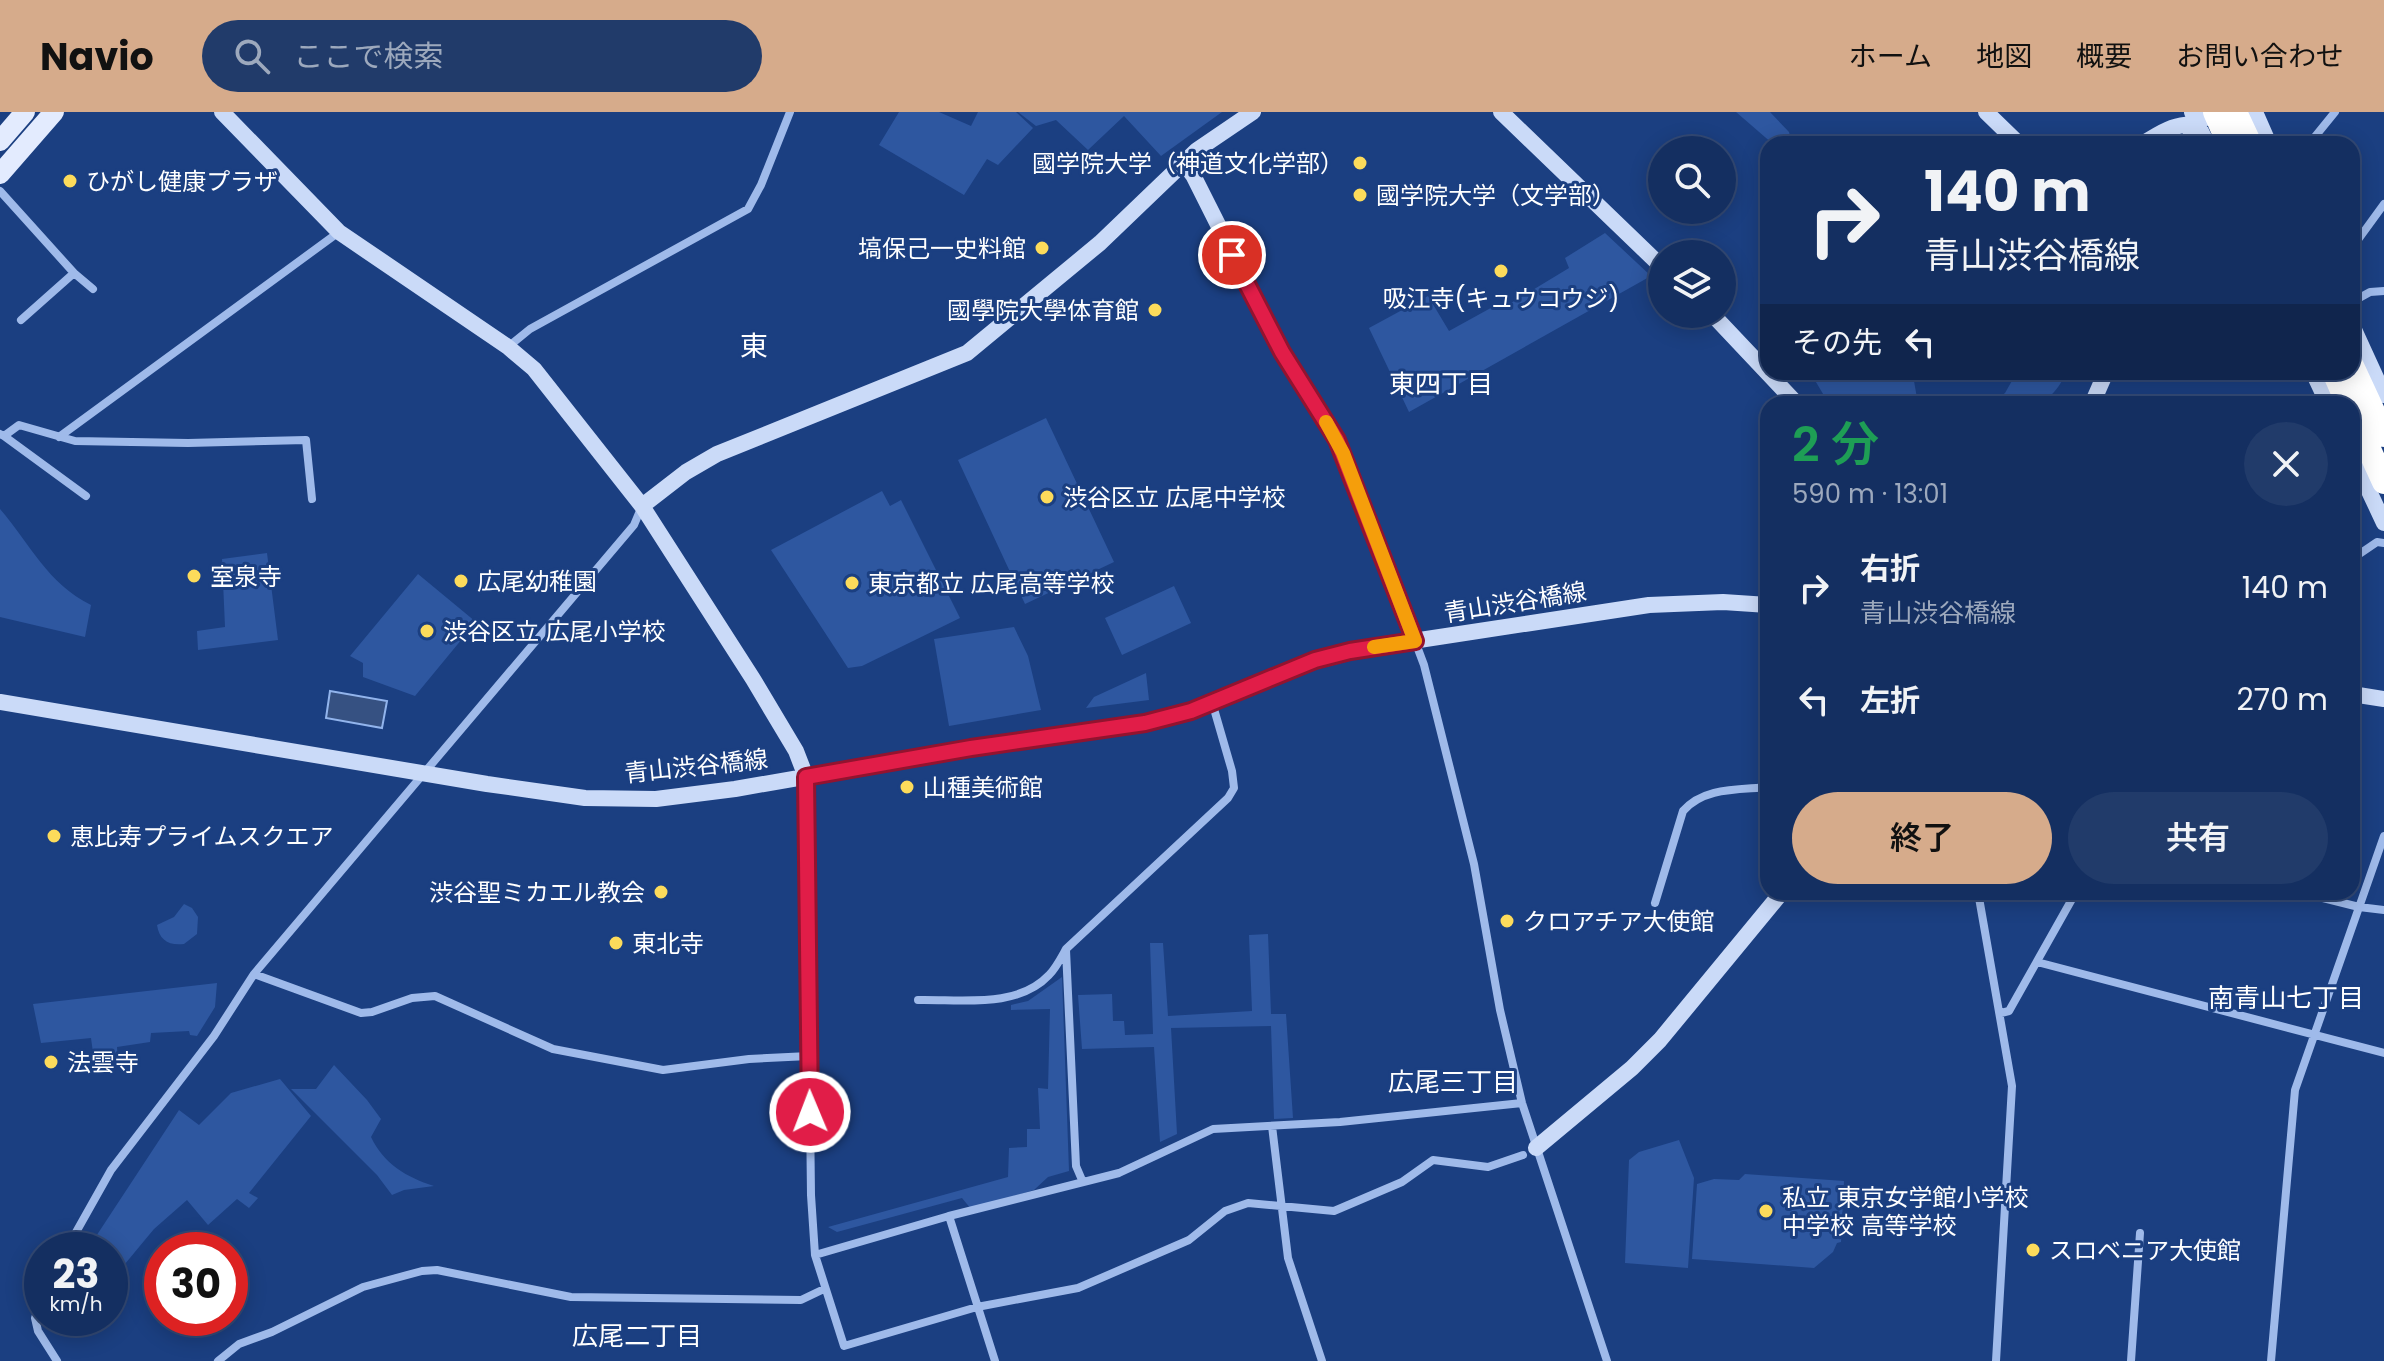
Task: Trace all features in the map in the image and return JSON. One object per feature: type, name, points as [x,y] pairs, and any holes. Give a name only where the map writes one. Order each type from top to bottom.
[{"type":"highway","points":[[2235,112],[2246,136]]},
{"type":"highway","points":[[2203,115],[2222,136]]},
{"type":"highway","points":[[2358,380],[2384,435]]},
{"type":"highway","points":[[2360,430],[2384,482]]},
{"type":"main road","points":[[0,141],[25,112]]},
{"type":"main road","points":[[0,174],[54,112]]},
{"type":"street","points":[[222,112],[339,232],[508,347],[534,369],[642,506],[796,751],[806,777],[813,1032],[809,1056],[811,1195],[815,1255],[844,1346],[977,1307],[1078,1288],[1189,1240],[1225,1211],[1248,1203],[1334,1211],[1402,1182],[1433,1160],[1488,1167],[1530,1152],[1632,1068],[1660,1040],[1775,900]]},
{"type":"street","points":[[508,347],[530,329],[748,209],[790,112]]},
{"type":"street","points":[[76,1232],[111,1170],[214,1036],[254,974],[634,525],[642,506],[686,472],[717,454],[967,353],[1100,243],[1197,150],[1253,112]]},
{"type":"street","points":[[1501,112],[1648,254]]},
{"type":"street","points":[[1986,112],[2011,136]]},
{"type":"street","points":[[2223,112],[2234,136]]},
{"type":"street","points":[[2255,112],[2266,136]]},
{"type":"street","points":[[2316,136],[2335,112]]},
{"type":"street","points":[[2156,136],[2203,115]]},
{"type":"street","points":[[2190,136],[2203,115]]},
{"type":"street","points":[[2203,115],[2206,136]]},
{"type":"street","points":[[1183,162],[1193,175],[1282,352],[1337,440],[1424,665],[1474,864],[1530,1152],[1607,1361]]},
{"type":"street","points":[[0,191],[74,273],[93,289]]},
{"type":"street","points":[[2360,237],[2384,204]]},
{"type":"street","points":[[59,437],[339,232]]},
{"type":"street","points":[[21,320],[74,273]]},
{"type":"street","points":[[2360,298],[2370,292],[2384,291]]},
{"type":"street","points":[[1725,328],[1760,365]]},
{"type":"street","points":[[2360,342],[2384,395]]},
{"type":"street","points":[[1774,380],[1789,396]]},
{"type":"street","points":[[86,496],[2,435],[19,425],[75,441],[306,440],[312,499]]},
{"type":"street","points":[[2360,472],[2384,523]]},
{"type":"street","points":[[2360,554],[2377,542],[2384,543]]},
{"type":"street","name":"青山渋谷橋線","points":[[0,702],[424,773],[573,796],[620,800],[692,796],[971,748],[1145,723],[1212,702],[1315,660],[1350,651],[1649,605],[1723,602],[1760,604]]},
{"type":"street","points":[[2360,695],[2384,699]]},
{"type":"street","points":[[918,1000],[997,999],[1026,993],[1049,975],[1066,949],[1228,798],[1234,788],[1232,771],[1212,702]]},
{"type":"street","points":[[1655,903],[1683,811],[1693,800],[1716,792],[1760,788]]},
{"type":"street","points":[[2271,1361],[2295,1090],[2384,836]]},
{"type":"street","points":[[1980,900],[2012,1086],[1996,1361]]},
{"type":"street","points":[[2001,1013],[2009,1011],[2072,900]]},
{"type":"street","points":[[2331,900],[2384,910]]},
{"type":"street","points":[[1066,949],[1076,1166],[1082,1180]]},
{"type":"street","points":[[2037,962],[2384,1053]]},
{"type":"street","points":[[254,974],[361,1013],[372,1012],[395,1002],[435,996],[553,1049],[663,1070],[749,1059],[809,1056]]},
{"type":"street","points":[[815,1255],[1082,1180],[1119,1173],[1213,1129],[1522,1103]]},
{"type":"street","points":[[1272,1126],[1288,1258],[1322,1361]]},
{"type":"street","points":[[949,1216],[995,1361]]},
{"type":"street","points":[[2131,1361],[2140,1233]]},
{"type":"street","points":[[218,1361],[239,1344],[272,1332],[363,1287],[422,1271],[437,1270],[571,1297],[801,1300],[824,1289]]},
{"type":"street","points":[[41,1336],[57,1361]]},
{"type":"shaded area","points":[[899,112],[939,112],[971,126],[978,112],[1016,112],[1033,128],[998,165],[987,159],[964,195],[879,145]]},
{"type":"shaded area","points":[[1018,112],[1222,112],[1161,156],[1124,116],[1088,150],[1056,120],[1036,126]]},
{"type":"shaded area","points":[[1736,112],[1770,112],[1790,136],[1764,136]]},
{"type":"shaded area","points":[[1605,233],[1648,273],[1648,278],[1409,412],[1369,328],[1428,296],[1449,331],[1498,304],[1501,309],[1569,268],[1565,258]]},
{"type":"shaded area","points":[[1815,380],[1915,380],[1917,396],[1824,396]]},
{"type":"shaded area","points":[[2012,380],[2062,380],[2049,396],[2001,396]]},
{"type":"shaded area","points":[[1046,418],[1114,562],[1025,604],[958,460]]},
{"type":"shaded area","points":[[882,491],[890,506],[901,500],[960,618],[862,666],[848,668],[771,550]]},
{"type":"shaded area","points":[[0,509],[51,575],[91,605],[85,637],[0,617]]},
{"type":"shaded area","points":[[267,553],[278,640],[198,650],[197,631],[225,627],[222,559]]},
{"type":"shaded area","points":[[418,574],[476,622],[415,696],[363,677],[363,663],[350,656]]},
{"type":"shaded area","points":[[1174,586],[1191,623],[1122,655],[1105,618]]},
{"type":"shaded area","points":[[1014,627],[1028,656],[1041,710],[949,726],[934,639]]},
{"type":"shaded area","points":[[1146,673],[1149,700],[1086,708],[1094,697]]},
{"type":"shaded area","points":[[330,691],[387,701],[382,728],[326,718]]},
{"type":"shaded area","points":[[184,904],[192,908],[198,917],[197,934],[184,944],[169,943],[160,935],[157,925],[174,917]]},
{"type":"shaded area","points":[[1268,934],[1271,1014],[1286,1014],[1293,1118],[1274,1119],[1271,1026],[1171,1028],[1177,1134],[1160,1142],[1154,1047],[1082,1049],[1078,995],[1112,994],[1113,1021],[1124,1021],[1125,1035],[1153,1034],[1150,943],[1163,943],[1168,1016],[1252,1011],[1249,935]]},
{"type":"shaded area","points":[[1062,977],[1069,1171],[1048,1177],[1034,1190],[971,1209],[962,1198],[837,1232],[828,1227],[1008,1177],[1009,1148],[1027,1147],[1027,1129],[1040,1129],[1038,1088],[1048,1089],[1050,1009],[1011,1010],[1011,1005],[1028,1001]]},
{"type":"shaded area","points":[[217,983],[215,1007],[197,1036],[190,1035],[189,1031],[151,1033],[150,1042],[117,1047],[118,1063],[95,1067],[91,1038],[41,1043],[33,1004]]},
{"type":"shaded area","points":[[334,1065],[381,1119],[371,1137],[382,1155],[405,1174],[434,1186],[392,1195],[377,1175],[291,1089],[316,1089]]},
{"type":"shaded area","points":[[280,1079],[311,1116],[249,1193],[258,1198],[249,1208],[237,1199],[208,1225],[187,1200],[152,1232],[144,1232],[144,1241],[128,1260],[128,1232],[99,1232],[179,1110],[199,1125],[231,1093]]},
{"type":"shaded area","points":[[1679,1140],[1694,1178],[1688,1268],[1625,1263],[1629,1160],[1639,1152]]},
{"type":"shaded area","points":[[1745,1174],[1844,1181],[1841,1242],[1814,1268],[1692,1259],[1697,1184],[1714,1179],[1739,1180]]},
{"type":"slow traffic","points":[[1326,422],[1343,453],[1415,641],[1374,647]]},
{"type":"place","name":"國学院大学（神道文化学部）","points":[[1360,163]]},
{"type":"place","name":"ひがし健康プラザ","points":[[70,181]]},
{"type":"place","name":"國学院大学（文学部）","points":[[1360,195]]},
{"type":"place","name":"塙保己一史料館","points":[[1042,248]]},
{"type":"place","name":"吸江寺(キュウコウジ)","points":[[1501,271]]},
{"type":"place","name":"國學院大學体育館","points":[[1155,310]]},
{"type":"place","name":"渋谷区立 広尾中学校","points":[[1047,497]]},
{"type":"place","name":"室泉寺","points":[[194,576]]},
{"type":"place","name":"広尾幼稚園","points":[[461,581]]},
{"type":"place","name":"東京都立 広尾高等学校","points":[[852,583]]},
{"type":"place","name":"渋谷区立 広尾小学校","points":[[427,631]]},
{"type":"place","name":"山種美術館","points":[[907,787]]},
{"type":"place","name":"恵比寿プライムスクエア","points":[[54,836]]},
{"type":"place","name":"渋谷聖ミカエル教会","points":[[661,892]]},
{"type":"place","name":"クロアチア大使館","points":[[1507,921]]},
{"type":"place","name":"東北寺","points":[[616,943]]},
{"type":"place","name":"法雲寺","points":[[51,1062]]},
{"type":"place","name":"私立 東京女学館小学校 中学校 高等学校","points":[[1766,1211]]},
{"type":"place","name":"スロベニア大使館","points":[[2033,1250]]},
{"type":"district","name":"東","points":[[754,346]]},
{"type":"district","name":"東四丁目","points":[[1441,384]]},
{"type":"district","name":"南青山七丁目","points":[[2286,998]]},
{"type":"district","name":"広尾三丁目","points":[[1453,1082]]},
{"type":"district","name":"広尾二丁目","points":[[637,1336]]},
{"type":"route","points":[[810,1112],[806,777],[1168,718],[1315,660],[1415,641],[1337,440],[1282,352],[1232,255]]}]
